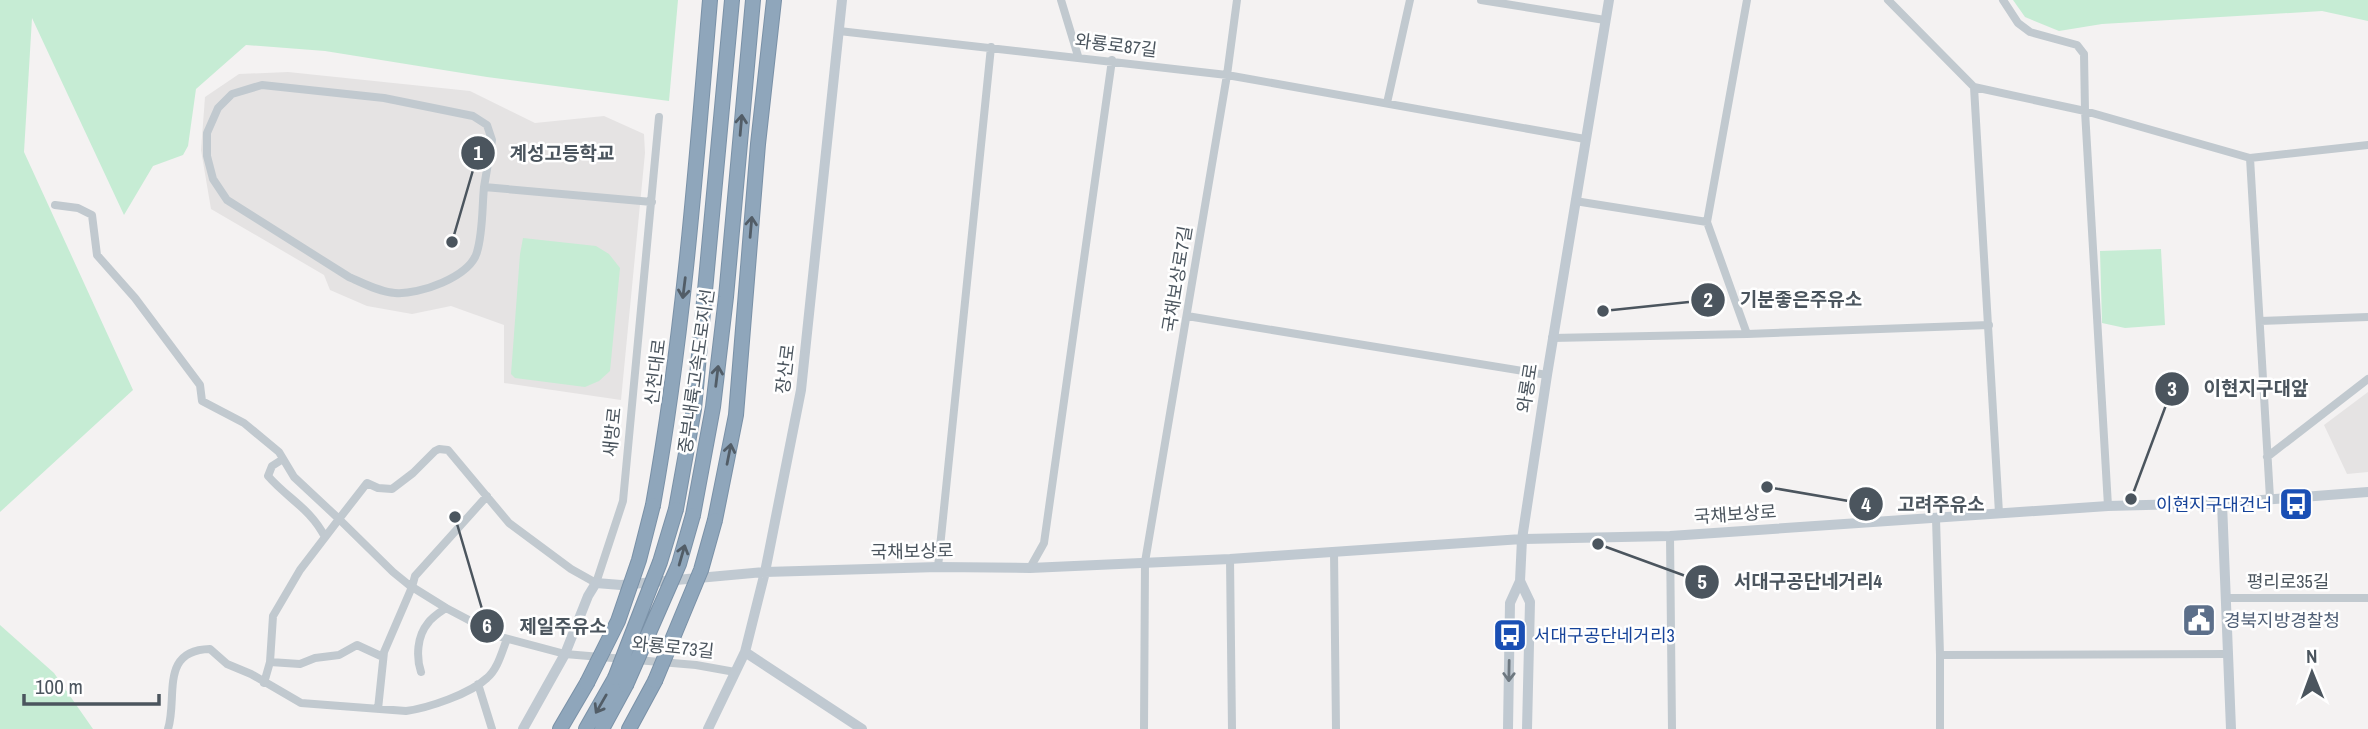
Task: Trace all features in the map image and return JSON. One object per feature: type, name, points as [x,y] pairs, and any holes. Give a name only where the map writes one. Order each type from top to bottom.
[{"type":"highway","name":"신천대로","points":[[560,729],[618,621],[639,560],[653,505],[668,421],[693,208],[710,0]]},
{"type":"highway","name":"중부내륙고속도로지선","points":[[602,729],[621,682],[676,509],[694,409],[732,0]]},
{"type":"highway","name":"중부내륙고속도로지선","points":[[586,729],[621,682],[679,564],[693,515],[718,365],[753,0]]},
{"type":"highway","points":[[629,729],[655,681],[701,570],[715,520],[736,415],[758,144],[774,0]]},
{"type":"main road","name":"장산로","points":[[708,729],[745,652],[765,572],[801,390],[842,0]]},
{"type":"main road","name":"와룡로","points":[[1508,729],[1510,603],[1520,581],[1522,539],[1546,375],[1609,0]]},
{"type":"main road","name":"국채보상로","points":[[596,583],[621,585],[765,572],[938,567],[1030,568],[1230,559],[1522,539],[1670,536],[2108,506],[2222,503],[2368,492]]},
{"type":"main road","name":"평리로35길","points":[[2222,503],[2231,729]]},
{"type":"main road","name":"와룡로","points":[[1520,581],[1530,602],[1527,729]]},
{"type":"main road","name":"새방로","points":[[523,729],[565,654],[588,596],[596,583]]},
{"type":"main road","points":[[745,652],[862,729]]},
{"type":"street","points":[[1061,0],[1078,57]]},
{"type":"street","name":"국채보상로7길","points":[[1144,729],[1144,562],[1227,75],[1237,0]]},
{"type":"street","points":[[1387,103],[1410,0]]},
{"type":"street","points":[[1481,0],[1605,20]]},
{"type":"street","points":[[1747,0],[1707,222],[1747,334]]},
{"type":"street","points":[[1888,0],[1974,87],[2084,111],[2250,158],[2368,145]]},
{"type":"street","points":[[2003,0],[2018,23],[2030,32],[2077,46],[2084,54],[2084,111],[2108,506]]},
{"type":"street","name":"와룡로87길","points":[[839,31],[1227,75],[1585,139]]},
{"type":"street","points":[[938,567],[991,47]]},
{"type":"street","points":[[1030,568],[1044,543],[1112,60]]},
{"type":"street","points":[[262,85],[384,98],[473,116],[487,125],[492,140],[484,187],[477,253],[467,270],[416,292],[392,293],[349,277],[227,200],[213,179],[207,133],[218,108],[232,94],[262,85]]},
{"type":"street","points":[[1974,87],[1999,513]]},
{"type":"street","name":"새방로","points":[[596,583],[623,501],[659,117]]},
{"type":"street","points":[[2250,158],[2270,498]]},
{"type":"street","points":[[484,187],[652,202]]},
{"type":"street","points":[[1575,201],[1707,222]]},
{"type":"street","name":"와룡로73길","points":[[55,205],[78,208],[92,215],[97,254],[135,298],[201,385],[202,401],[244,423],[279,452],[294,477],[412,587],[507,639],[565,654],[696,665],[735,673]]},
{"type":"street","points":[[1187,316],[1546,375]]},
{"type":"street","points":[[2260,321],[2368,317]]},
{"type":"street","points":[[1552,338],[1989,325]]},
{"type":"street","points":[[2267,457],[2368,379]]},
{"type":"street","points":[[264,683],[270,662],[273,615],[288,587],[367,483],[392,489],[439,449],[447,450],[509,523],[571,569],[596,583]]},
{"type":"street","points":[[283,459],[272,466],[268,476],[313,516],[326,537]]},
{"type":"street","points":[[377,709],[383,657],[415,576],[487,496]]},
{"type":"street","points":[[1936,518],[1940,729]]},
{"type":"street","points":[[1670,536],[1672,729]]},
{"type":"street","points":[[1334,551],[1336,729]]},
{"type":"street","points":[[1230,559],[1233,729]]},
{"type":"street","name":"평리로35길","points":[[2227,598],[2368,598]]},
{"type":"street","points":[[421,672],[416,658],[427,623],[446,608]]},
{"type":"street","points":[[168,729],[173,709],[171,682],[175,669],[192,652],[209,649],[227,664],[251,674],[301,703],[405,711],[417,710],[462,693],[488,678],[500,659],[507,639]]},
{"type":"street","points":[[270,662],[300,664],[315,658],[339,655],[356,645],[383,657]]},
{"type":"street","points":[[1940,655],[2228,654]]},
{"type":"street","points":[[478,684],[492,729]]},
{"type":"shaded area","points":[[288,72],[470,91],[535,123],[604,116],[644,134],[645,153],[621,400],[504,383],[504,325],[451,306],[412,314],[367,306],[330,290],[324,275],[211,209],[201,150],[205,97],[239,74]]},
{"type":"shaded area","points":[[2368,392],[2368,472],[2347,474],[2324,425]]},
{"type":"green space","points":[[0,0],[678,0],[669,101],[487,77],[325,51],[246,45],[196,89],[188,146],[183,155],[153,166],[124,215],[32,18],[24,152],[133,390],[0,512]]},
{"type":"green space","points":[[2013,0],[2368,0],[2368,21],[2322,11],[2102,24],[2059,31],[2025,17]]},
{"type":"green space","points":[[523,238],[596,246],[609,254],[620,268],[610,371],[599,381],[585,387],[515,378],[511,374]]},
{"type":"green space","points":[[2161,249],[2165,325],[2125,328],[2102,323],[2100,251]]},
{"type":"green space","points":[[0,625],[54,673],[93,729],[0,729]]},
{"type":"place","name":"계성고등학교","points":[[452,242]]},
{"type":"place","name":"기분좋은주유소","points":[[1603,311]]},
{"type":"place","name":"고려주유소","points":[[1767,487]]},
{"type":"place","name":"이현지구대앞","points":[[2131,499]]},
{"type":"place","name":"이현지구대건너","points":[[2296,504]]},
{"type":"place","name":"제일주유소","points":[[455,517]]},
{"type":"place","name":"서대구공단네거리4","points":[[1598,544]]},
{"type":"place","name":"경북지방경찰청","points":[[2199,620]]},
{"type":"place","name":"서대구공단네거리3","points":[[1510,635]]}]
